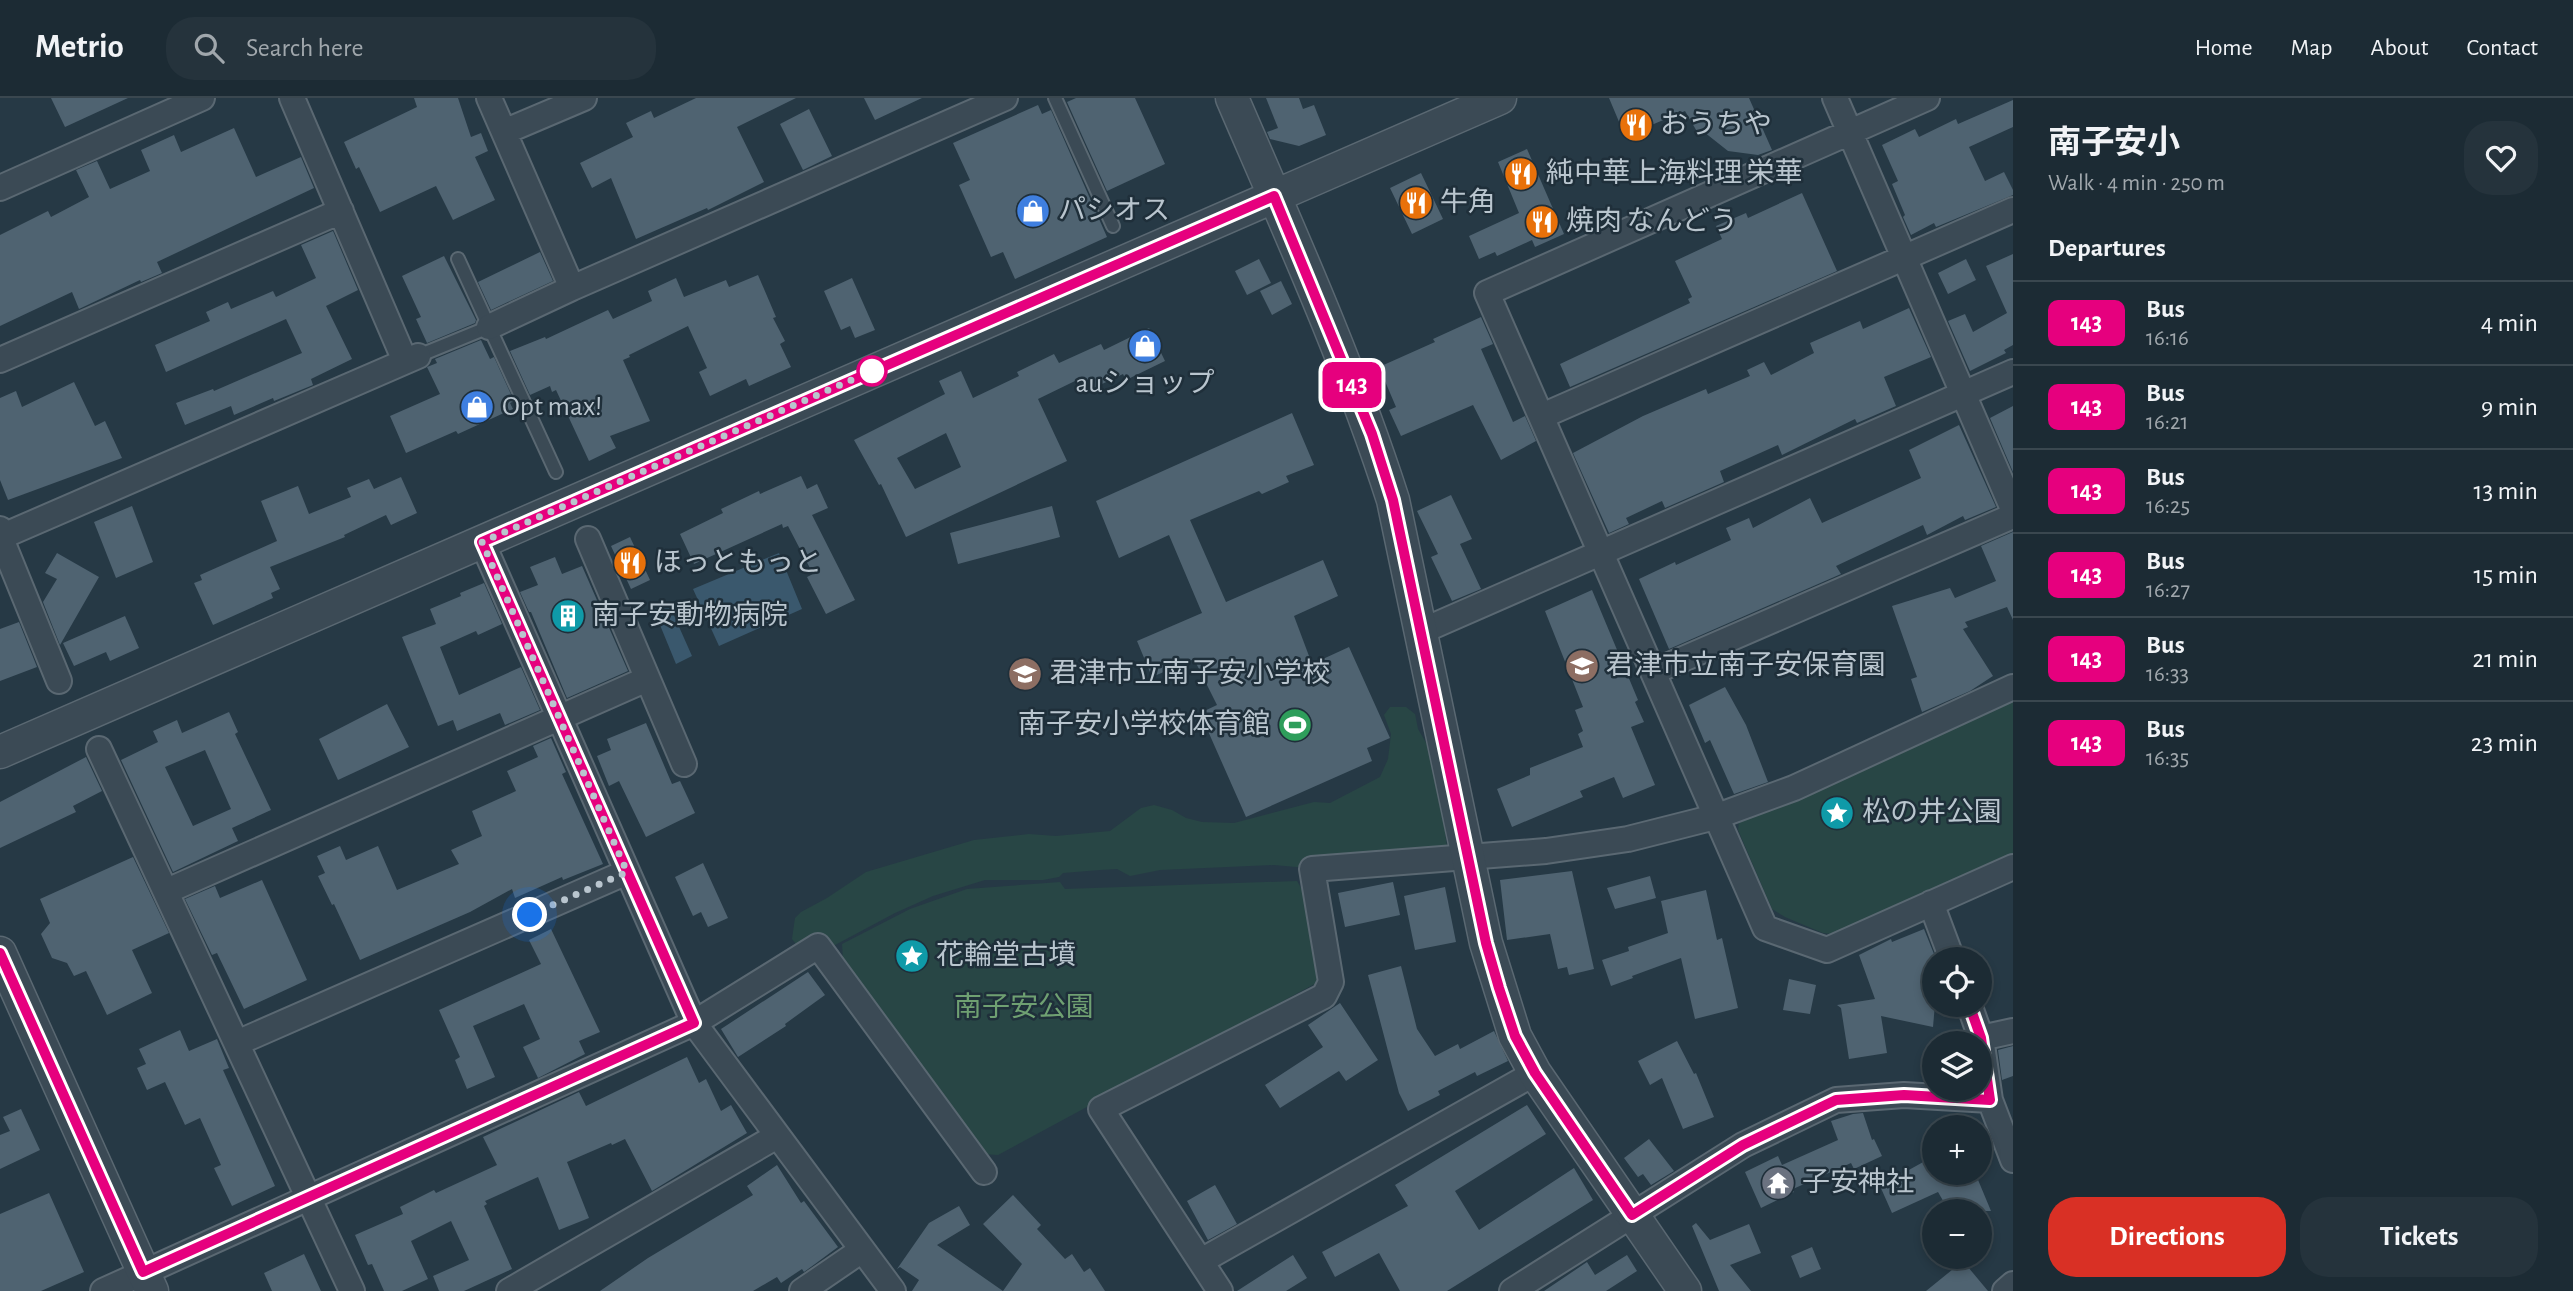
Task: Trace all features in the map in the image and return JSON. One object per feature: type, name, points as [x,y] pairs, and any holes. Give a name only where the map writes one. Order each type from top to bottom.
[{"type":"street","points":[[0,188],[202,98]]},
{"type":"street","points":[[59,681],[1,533],[412,358],[341,211],[292,98]]},
{"type":"street","points":[[489,98],[572,288]]},
{"type":"street","points":[[504,132],[584,98]]},
{"type":"street","points":[[489,327],[1005,98]]},
{"type":"street","points":[[1232,98],[1372,434],[1393,500],[1486,943],[1515,1036],[1535,1073],[1685,1291]]},
{"type":"street","points":[[0,752],[1500,98]]},
{"type":"street","points":[[1835,98],[2013,509]]},
{"type":"street","points":[[1927,98],[1487,293],[1765,928],[1828,950],[2013,867]]},
{"type":"street","points":[[1542,416],[2013,210]]},
{"type":"street","points":[[0,360],[341,211]]},
{"type":"street","points":[[1422,631],[2013,372]]},
{"type":"street","points":[[1653,672],[2013,516]]},
{"type":"street","points":[[588,539],[684,764]]},
{"type":"street","points":[[482,542],[694,1023],[893,1291]]},
{"type":"street","points":[[167,891],[647,679]]},
{"type":"street","points":[[1220,1291],[1101,1109],[1324,996],[1332,982],[1312,869],[1546,851],[1628,839],[1715,817],[1794,788],[2013,687]]},
{"type":"street","points":[[99,749],[352,1291]]},
{"type":"street","points":[[237,1043],[627,872]]},
{"type":"street","points":[[1931,903],[1948,947]]},
{"type":"street","points":[[103,1291],[148,1282],[308,1198],[694,1023],[818,946],[984,1172]]},
{"type":"street","points":[[0,953],[148,1282]]},
{"type":"street","points":[[1992,1036],[2013,1031]]},
{"type":"street","points":[[1201,1261],[1535,1073]]},
{"type":"street","points":[[1512,1291],[1743,1145],[1836,1100],[1922,1096]]},
{"type":"street","points":[[1990,1101],[2013,1160]]},
{"type":"street","points":[[509,1291],[777,1136]]},
{"type":"street","points":[[802,1291],[862,1250]]},
{"type":"street","points":[[2005,1291],[2013,1284]]},
{"type":"lane","points":[[1055,98],[1113,226]]},
{"type":"lane","points":[[458,259],[556,472]]},
{"type":"lane","points":[[412,358],[489,327]]},
{"type":"green space","points":[[2013,700],[2013,857],[1832,934],[1823,933],[1772,909],[1738,830],[1739,822]]},
{"type":"green space","points":[[1390,707],[1406,707],[1415,714],[1418,729],[1432,753],[1448,818],[1445,833],[1449,861],[1307,868],[1274,865],[1160,870],[1130,876],[1117,869],[1063,873],[1059,877],[1043,880],[985,880],[933,896],[835,945],[815,949],[799,948],[792,939],[795,918],[801,912],[866,872],[974,840],[1029,834],[1056,836],[1110,831],[1141,808],[1154,805],[1202,822],[1234,823],[1314,802],[1330,803],[1380,777],[1388,759],[1391,734],[1384,715]]},
{"type":"green space","name":"南子安公園","points":[[1297,881],[1308,900],[1322,980],[998,1155],[982,1154],[915,1056],[910,1055],[895,1040],[888,1019],[844,974],[842,944],[910,909],[967,889],[1060,882],[1065,889]]},
{"type":"water","points":[[779,553],[802,609],[719,646],[693,589]]},
{"type":"water","points":[[668,602],[692,656],[676,664],[653,608]]},
{"type":"building","points":[[51,98],[128,98],[65,127]]},
{"type":"building","points":[[414,98],[458,98],[471,137],[481,133],[488,151],[475,157],[495,200],[453,220],[436,186],[380,212],[344,142],[417,107]]},
{"type":"building","points":[[696,98],[796,98],[737,127],[764,182],[708,210],[707,208],[636,239],[611,178],[592,188],[580,163],[633,137],[626,123],[651,111],[654,118]]},
{"type":"building","points":[[864,98],[922,98],[875,120]]},
{"type":"building","points":[[1076,98],[1135,98],[1165,164],[1107,191],[1067,102]]},
{"type":"building","points":[[1266,98],[1299,98],[1303,109],[1314,105],[1326,135],[1299,146],[1270,139],[1267,132],[1278,128]]},
{"type":"building","points":[[1609,98],[1749,98],[1772,150],[1758,155],[1728,151],[1704,132],[1699,135],[1685,111],[1625,136]]},
{"type":"building","points":[[2013,100],[2013,127],[1969,147],[1985,181],[2004,172],[2013,195],[1936,227],[1934,223],[1911,235],[1892,184],[1898,181],[1882,145],[1915,129],[1919,137],[1956,119],[1958,124]]},
{"type":"building","name":"パシオス","points":[[1038,105],[1042,114],[1051,110],[1107,237],[1015,279],[1003,252],[991,257],[959,185],[970,180],[953,143]]},
{"type":"building","points":[[809,109],[832,156],[803,170],[780,124]]},
{"type":"building","points":[[234,128],[256,177],[301,157],[314,188],[157,262],[162,273],[141,282],[140,280],[79,309],[72,292],[0,326],[0,235],[48,211],[51,217],[89,197],[76,170],[97,161],[110,189],[150,171],[141,150],[174,135],[181,152]]},
{"type":"building","points":[[1527,149],[1564,234],[1535,247],[1532,240],[1497,256],[1495,252],[1479,259],[1469,236],[1519,213],[1498,162]]},
{"type":"building","name":"牛角","points":[[1421,173],[1443,219],[1412,234],[1390,188]]},
{"type":"building","points":[[1802,193],[1837,271],[1570,387],[1560,364],[1690,303],[1688,299],[1692,297],[1675,261],[1722,239],[1716,226],[1746,213],[1748,218]]},
{"type":"building","points":[[333,231],[358,290],[326,306],[352,359],[311,379],[313,385],[274,401],[273,398],[234,415],[231,406],[185,425],[176,403],[213,389],[214,391],[302,353],[286,319],[166,372],[155,345],[210,321],[206,312],[228,302],[231,309],[273,291],[276,297],[316,278],[301,245]]},
{"type":"building","points":[[540,252],[553,281],[491,310],[478,282]]},
{"type":"building","points":[[2013,254],[2013,345],[2004,350],[2006,353],[1970,371],[1948,321],[1965,314],[1973,332],[2007,313],[1986,266]]},
{"type":"building","points":[[444,256],[476,320],[475,323],[427,343],[416,319],[421,317],[402,276]]},
{"type":"building","points":[[1259,259],[1271,283],[1247,295],[1235,271]]},
{"type":"building","points":[[1966,259],[1976,280],[1948,294],[1938,273]]},
{"type":"building","points":[[758,275],[776,317],[773,318],[785,341],[780,344],[791,367],[749,386],[746,379],[710,396],[699,372],[707,368],[688,326],[623,360],[650,421],[610,436],[616,448],[589,461],[556,390],[552,392],[550,386],[530,395],[510,351],[545,337],[546,339],[608,310],[613,319],[652,301],[648,291],[676,278],[684,297],[726,280],[729,287]]},
{"type":"building","points":[[852,278],[875,330],[855,338],[850,326],[841,330],[824,291]]},
{"type":"building","points":[[1281,281],[1292,304],[1272,315],[1260,291]]},
{"type":"building","points":[[1909,308],[1931,357],[1884,377],[1896,406],[1857,423],[1855,419],[1782,455],[1778,445],[1720,471],[1724,482],[1665,508],[1662,501],[1626,518],[1629,524],[1609,533],[1573,453],[1643,416],[1706,389],[1708,394],[1750,376],[1747,370],[1764,362],[1771,375],[1814,353],[1810,343],[1860,321],[1863,329]]},
{"type":"building","points":[[1481,317],[1493,344],[1481,349],[1513,422],[1525,416],[1536,441],[1501,460],[1473,405],[1401,436],[1389,410],[1396,407],[1379,367],[1435,342],[1433,339]]},
{"type":"building","points":[[1149,328],[1165,361],[1126,380],[1123,374],[1081,394],[1075,381],[1038,399],[1067,461],[906,537],[881,484],[879,485],[854,440],[945,394],[939,381],[961,371],[973,398],[1019,376],[1017,372],[1054,354],[1059,363],[1101,344],[1104,350]],"holes":[[[946,433],[961,467],[915,489],[897,458]]]},
{"type":"building","points":[[481,340],[490,359],[494,357],[514,401],[510,403],[513,409],[458,434],[456,431],[406,453],[390,416],[440,394],[427,367],[437,363],[435,359]]},
{"type":"building","points":[[74,382],[95,426],[105,421],[122,458],[8,500],[0,480],[0,398],[16,391],[22,407]]},
{"type":"building","points":[[2013,406],[2013,472],[1990,418]]},
{"type":"building","points":[[1292,413],[1314,465],[1286,476],[1289,482],[1262,494],[1259,491],[1190,520],[1226,602],[1323,560],[1338,596],[1294,616],[1312,664],[1349,647],[1390,738],[1367,748],[1372,761],[1246,817],[1200,713],[1217,705],[1194,659],[1152,677],[1137,641],[1202,613],[1169,535],[1119,558],[1096,501]]},
{"type":"building","points":[[1959,425],[1996,507],[1965,520],[1963,516],[1927,535],[1923,525],[1836,566],[1841,574],[1669,649],[1639,579],[1731,540],[1726,528],[1749,518],[1753,528],[1810,498],[1822,523],[1921,478],[1909,450]]},
{"type":"building","points":[[801,476],[807,489],[817,484],[828,508],[812,515],[855,600],[826,614],[807,577],[813,574],[788,526],[783,528],[782,524],[694,564],[680,534],[723,513],[721,509],[759,491],[760,494]]},
{"type":"building","points":[[401,477],[417,513],[391,525],[386,515],[344,535],[345,537],[270,567],[280,589],[271,593],[273,598],[213,625],[194,583],[202,580],[200,575],[277,541],[261,501],[298,486],[309,514],[351,497],[347,488],[369,479],[374,489]]},
{"type":"building","points":[[1451,495],[1472,539],[1460,544],[1481,589],[1452,601],[1431,557],[1438,554],[1417,511]]},
{"type":"building","points":[[132,506],[153,562],[116,578],[94,522]]},
{"type":"building","points":[[1052,506],[1060,537],[958,564],[950,533]]},
{"type":"building","points":[[2013,532],[2013,620],[2007,607],[1965,622],[1968,627],[1963,629],[1993,676],[1970,691],[1922,712],[1911,679],[1917,677],[1892,606],[1950,588],[1955,598],[1996,581],[1981,546]]},
{"type":"building","name":"ほっともっと","points":[[630,537],[650,580],[631,589],[611,546]]},
{"type":"building","points":[[57,553],[99,577],[60,645],[43,602],[57,579],[45,573]]},
{"type":"building","points":[[555,557],[562,574],[582,566],[628,671],[567,698],[520,592],[538,585],[530,567]]},
{"type":"building","points":[[484,583],[502,624],[478,635],[476,631],[440,647],[459,695],[521,667],[540,710],[505,725],[500,713],[457,731],[453,720],[438,726],[402,637],[436,624],[430,609]]},
{"type":"building","points":[[1592,590],[1638,700],[1635,702],[1644,722],[1631,727],[1655,785],[1623,798],[1614,777],[1580,791],[1583,797],[1512,827],[1497,789],[1530,775],[1530,768],[1583,747],[1578,734],[1583,731],[1575,710],[1583,707],[1545,611]]},
{"type":"building","points":[[125,616],[139,648],[110,661],[106,652],[74,666],[63,643]]},
{"type":"building","points":[[19,622],[37,667],[0,681],[0,629]]},
{"type":"building","points":[[1725,687],[1746,725],[1768,782],[1734,794],[1710,740],[1705,743],[1689,705]]},
{"type":"building","points":[[387,704],[409,747],[338,780],[319,739]]},
{"type":"building","points":[[229,712],[238,732],[235,734],[271,810],[232,828],[238,841],[173,872],[121,760],[158,742],[153,731],[177,720],[182,733]],"holes":[[[205,750],[231,809],[193,826],[165,767]]]},
{"type":"building","points":[[646,723],[672,784],[680,781],[695,813],[646,837],[619,781],[609,786],[597,756],[611,750],[607,739]]},
{"type":"building","points":[[551,738],[566,772],[562,774],[603,864],[563,880],[562,877],[515,898],[512,889],[470,912],[360,960],[318,876],[325,873],[317,856],[340,846],[346,860],[378,846],[397,890],[459,864],[451,850],[482,836],[472,811],[516,791],[507,771],[538,757],[533,746]]},
{"type":"building","points":[[86,757],[102,791],[73,806],[76,812],[0,848],[0,802]]},
{"type":"building","points":[[133,857],[169,933],[132,950],[152,993],[107,1015],[86,971],[74,976],[67,963],[52,958],[41,934],[50,923],[40,899]]},
{"type":"building","points":[[703,863],[728,918],[708,927],[701,912],[693,916],[675,877]]},
{"type":"building","points":[[1572,871],[1594,969],[1569,975],[1567,967],[1558,969],[1550,934],[1507,940],[1500,880]]},
{"type":"building","points":[[1650,876],[1656,898],[1615,909],[1607,888]]},
{"type":"building","points":[[262,880],[307,980],[244,1009],[217,953],[212,955],[185,899],[215,886],[220,898]]},
{"type":"building","points":[[1393,882],[1400,915],[1345,927],[1338,893]]},
{"type":"building","points":[[1445,887],[1456,942],[1415,950],[1404,896]]},
{"type":"building","points":[[1706,890],[1717,940],[1722,938],[1738,1008],[1695,1019],[1681,958],[1611,986],[1602,960],[1629,951],[1628,947],[1668,933],[1661,901]]},
{"type":"building","points":[[551,929],[600,1032],[579,1041],[585,1054],[538,1078],[523,1047],[540,1039],[524,1004],[473,1026],[495,1077],[467,1089],[455,1060],[460,1057],[439,1010],[541,964],[529,940]]},
{"type":"building","points":[[1924,929],[1931,947],[1922,947],[1922,1017],[1934,1017],[1933,1027],[1881,1016],[1887,1053],[1849,1059],[1841,1008],[1837,1005],[1875,999],[1859,955],[1891,939],[1892,942]]},
{"type":"building","points":[[1401,966],[1417,1029],[1435,1056],[1458,1044],[1460,1049],[1494,1031],[1508,1061],[1477,1076],[1475,1072],[1438,1091],[1440,1095],[1408,1111],[1399,1093],[1368,975]]},
{"type":"building","points":[[808,972],[825,995],[785,1024],[786,1026],[738,1057],[721,1029]]},
{"type":"building","points":[[1789,979],[1816,985],[1810,1014],[1783,1010]]},
{"type":"building","points":[[1340,1003],[1378,1060],[1346,1081],[1339,1071],[1280,1108],[1265,1085],[1323,1047],[1308,1025]]},
{"type":"building","points":[[180,1030],[189,1051],[217,1039],[229,1068],[223,1070],[275,1186],[232,1206],[214,1168],[221,1165],[200,1118],[185,1125],[165,1082],[147,1090],[137,1068],[146,1064],[139,1049]]},
{"type":"building","points":[[1677,1041],[1694,1074],[1696,1073],[1714,1117],[1683,1129],[1662,1078],[1650,1085],[1638,1061]]},
{"type":"building","points":[[2013,1046],[2013,1076],[2002,1080],[1998,1050]]},
{"type":"building","points":[[687,1057],[699,1083],[706,1079],[721,1111],[731,1105],[747,1133],[652,1191],[625,1139],[567,1162],[589,1218],[559,1230],[538,1177],[485,1201],[487,1204],[484,1206],[512,1269],[464,1291],[439,1291],[433,1276],[469,1260],[451,1221],[411,1241],[428,1279],[402,1291],[384,1291],[372,1264],[368,1265],[355,1235],[403,1214],[400,1207],[434,1190],[436,1193],[497,1165],[483,1137],[579,1092],[586,1106]]},
{"type":"building","points":[[1527,1105],[1546,1134],[1455,1191],[1479,1230],[1574,1168],[1593,1200],[1447,1291],[1400,1291],[1379,1253],[1335,1277],[1322,1252],[1408,1206],[1395,1185]]},
{"type":"building","points":[[21,1109],[40,1150],[0,1169],[0,1135],[10,1131],[3,1117]]},
{"type":"building","points":[[1863,1113],[1872,1140],[1874,1139],[1882,1156],[1854,1169],[1851,1163],[1793,1189],[1794,1192],[1761,1208],[1745,1172],[1778,1156],[1782,1165],[1838,1140],[1831,1121]]},
{"type":"building","points":[[1649,1139],[1674,1171],[1651,1185],[1643,1174],[1638,1177],[1624,1158]]},
{"type":"building","points":[[1922,1163],[1922,1185],[1980,1185],[1986,1199],[1942,1199],[1938,1192],[1892,1213],[1880,1186]]},
{"type":"building","points":[[777,1165],[801,1203],[804,1201],[838,1247],[804,1272],[802,1269],[781,1283],[777,1277],[753,1291],[600,1291],[648,1258],[753,1195],[747,1186]]},
{"type":"building","points":[[1215,1185],[1237,1224],[1208,1240],[1187,1201]]},
{"type":"building","points":[[49,1193],[84,1272],[41,1291],[0,1291],[0,1214]]},
{"type":"building","points":[[1013,1195],[1041,1225],[1037,1229],[1065,1259],[1072,1254],[1084,1272],[1090,1268],[1105,1291],[1003,1291],[1022,1264],[983,1224]]},
{"type":"building","points":[[959,1206],[970,1225],[937,1245],[1003,1291],[912,1291],[919,1280],[900,1267],[897,1269],[929,1223]]},
{"type":"building","points":[[1696,1223],[1710,1240],[1749,1224],[1761,1253],[1730,1265],[1751,1291],[1719,1291],[1692,1226]]},
{"type":"building","points":[[1812,1247],[1821,1269],[1800,1278],[1791,1256]]},
{"type":"building","points":[[304,1254],[321,1291],[272,1291],[264,1273]]},
{"type":"building","points":[[1293,1255],[1307,1278],[1286,1291],[1237,1291]]},
{"type":"building","points":[[1627,1255],[1637,1271],[1606,1291],[1544,1291],[1587,1262],[1595,1275]]},
{"type":"building","points":[[1953,1269],[1970,1269],[1988,1291],[1926,1291]]},
{"type":"bus line","name":"143","points":[[0,953],[143,1272],[694,1023],[482,542],[1274,196],[1372,434],[1393,500],[1486,943],[1515,1036],[1535,1073],[1632,1215],[1743,1145],[1836,1100],[1904,1095],[1990,1100],[1981,1038],[1974,1017]]},
{"type":"place","name":"おうちや","points":[[1636,125]]},
{"type":"place","name":"純中華上海料理 栄華","points":[[1521,174]]},
{"type":"place","name":"牛角","points":[[1416,203]]},
{"type":"place","name":"パシオス","points":[[1033,211]]},
{"type":"place","name":"焼肉 なんどう","points":[[1542,222]]},
{"type":"place","name":"auショップ","points":[[1145,346]]},
{"type":"place","name":"Opt max!","points":[[477,407]]},
{"type":"place","name":"ほっともっと","points":[[630,563]]},
{"type":"place","name":"南子安動物病院","points":[[568,616]]},
{"type":"place","name":"君津市立南子安保育園","points":[[1582,666]]},
{"type":"place","name":"君津市立南子安小学校","points":[[1025,674]]},
{"type":"place","name":"南子安小学校体育館","points":[[1295,725]]},
{"type":"place","name":"松の井公園","points":[[1837,813]]},
{"type":"place","name":"花輪堂古墳","points":[[912,956]]},
{"type":"place","name":"子安神社","points":[[1778,1183]]},
{"type":"route","points":[[530,915],[627,872],[482,542],[872,371]]}]
